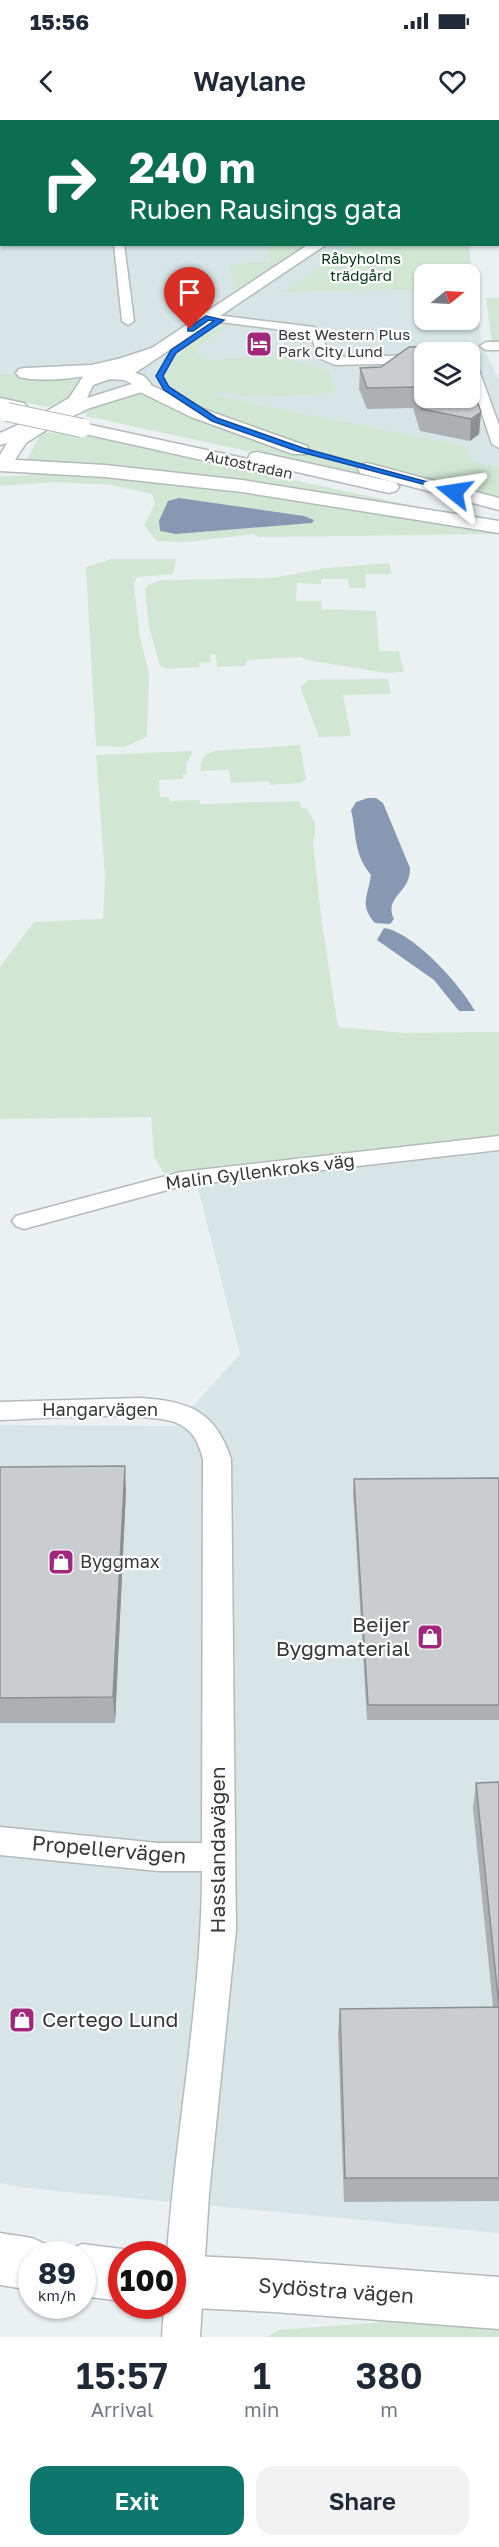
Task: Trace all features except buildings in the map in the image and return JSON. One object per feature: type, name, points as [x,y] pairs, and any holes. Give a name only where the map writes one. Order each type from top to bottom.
[{"type":"main road","points":[[214,319],[317,246]]},
{"type":"main road","points":[[0,439],[73,403],[82,393],[86,382],[135,367],[164,352],[333,246]]},
{"type":"main road","points":[[164,352],[99,370],[17,372],[128,376],[165,399],[214,420],[300,449],[499,504]]},
{"type":"main road","points":[[164,352],[160,373],[162,384],[214,420]]},
{"type":"main road","points":[[0,465],[9,458],[19,440],[41,426],[90,402],[134,392],[141,383],[147,368],[164,352]]},
{"type":"main road","name":"Autostradan","points":[[6,408],[499,519]]},
{"type":"main road","name":"Autostradan","points":[[87,426],[499,511]]},
{"type":"main road","points":[[0,465],[77,469],[242,486],[499,527]]},
{"type":"main road","points":[[0,474],[77,469]]},
{"type":"main road","points":[[0,2259],[18,2262]]},
{"type":"main road","name":"Sydöstra vägen","points":[[186,2281],[499,2303]]},
{"type":"street","points":[[119,246],[128,321]]},
{"type":"street","points":[[214,319],[310,330],[316,335],[323,356],[334,361],[414,359]]},
{"type":"street","points":[[480,390],[499,444]]},
{"type":"street","name":"Malin Gyllenkroks väg","points":[[24,1221],[182,1179],[499,1143]]},
{"type":"street","name":"Hangarvägen","points":[[0,1411],[140,1407],[179,1412],[197,1422]]},
{"type":"street","name":"Hasslandavägen","points":[[184,2241],[219,1930],[219,1466],[211,1438],[197,1422]]},
{"type":"street","name":"Propellervägen","points":[[0,1840],[158,1857],[218,1857]]},
{"type":"street","name":"Hasslandavägen","points":[[180,2319],[181,2337]]},
{"type":"shaded area","points":[[0,246],[469,246],[471,264],[414,264],[414,330],[480,330],[482,345],[499,380],[499,500],[0,396]]},
{"type":"shaded area","points":[[499,1149],[499,2233],[26,2188],[0,2183],[0,1425],[175,1426],[240,1354],[197,1184]]},
{"type":"green space","points":[[266,246],[304,246],[235,290],[229,264],[270,262]]},
{"type":"green space","name":"Råbyholms trädgård","points":[[351,246],[468,246],[471,264],[414,264],[414,289],[282,292]]},
{"type":"green space","points":[[486,298],[499,298],[499,344],[492,342]]},
{"type":"green space","points":[[231,325],[195,349],[196,355],[205,357],[206,360],[297,356],[297,362],[329,370],[336,390],[328,394],[251,397],[221,392],[216,393],[216,396],[470,447],[467,454],[474,460],[499,467],[499,500],[374,467],[267,434],[220,415],[185,396],[166,378],[175,358],[198,339],[216,329]]},
{"type":"green space","points":[[0,374],[80,380],[66,403],[54,403],[48,407],[0,398]]},
{"type":"green space","points":[[142,392],[235,431],[305,454],[441,493],[85,416],[89,412],[86,410],[89,405]]},
{"type":"green space","points":[[58,429],[428,509],[22,463],[44,432],[51,433]]},
{"type":"green space","points":[[42,474],[96,475],[214,489],[499,530],[499,534],[259,537],[253,534],[187,542],[157,541],[144,525],[155,504],[152,494],[111,485],[56,482],[0,486],[0,477]],"holes":[[[179,498],[304,516],[314,521],[176,534]]]},
{"type":"green space","points":[[112,559],[176,559],[173,574],[137,577],[134,584],[140,638],[149,673],[147,737],[124,747],[96,746],[86,567]]},
{"type":"green space","points":[[389,563],[392,574],[365,574],[366,588],[349,588],[348,579],[321,579],[321,584],[297,583],[296,601],[321,601],[322,609],[376,611],[379,651],[399,651],[404,672],[386,673],[300,657],[247,660],[245,666],[217,667],[216,654],[210,654],[211,662],[199,663],[200,667],[168,669],[160,666],[149,627],[145,589],[148,585],[161,580],[272,578],[326,568]]},
{"type":"green space","points":[[388,679],[391,694],[343,695],[351,736],[319,737],[300,687],[308,680]]},
{"type":"green space","points":[[300,745],[306,779],[300,783],[270,785],[269,781],[231,783],[229,770],[201,771],[203,758],[214,751]]},
{"type":"green space","points":[[193,751],[186,765],[187,774],[183,775],[183,779],[159,780],[160,797],[169,797],[170,801],[200,800],[200,804],[300,801],[301,808],[306,808],[312,816],[315,824],[313,842],[322,923],[338,1027],[405,1033],[499,1032],[499,1135],[164,1173],[154,1157],[151,1117],[0,1119],[0,967],[34,922],[103,919],[105,877],[96,755]]},
{"type":"green space","points":[[385,2322],[499,2329],[499,2337],[266,2337],[279,2330]]},
{"type":"water","points":[[179,498],[304,516],[314,520],[312,523],[176,534],[160,531],[159,521],[168,501]]},
{"type":"water","points":[[376,798],[383,803],[410,868],[406,883],[392,905],[394,919],[390,924],[375,923],[367,911],[371,875],[358,852],[351,810],[356,802]]},
{"type":"water","points":[[384,928],[396,932],[422,949],[448,974],[475,1011],[459,1011],[434,980],[377,940]]},
{"type":"place","name":"Best Western Plus Park City Lund","points":[[259,344]]},
{"type":"place","name":"Byggmax","points":[[61,1562]]},
{"type":"place","name":"Beijer Byggmaterial","points":[[430,1637]]},
{"type":"place","name":"Certego Lund","points":[[22,2020]]},
{"type":"route","points":[[190,329],[208,318],[220,320],[173,352],[159,376],[166,389],[194,408],[214,420],[244,431],[454,492]]}]
